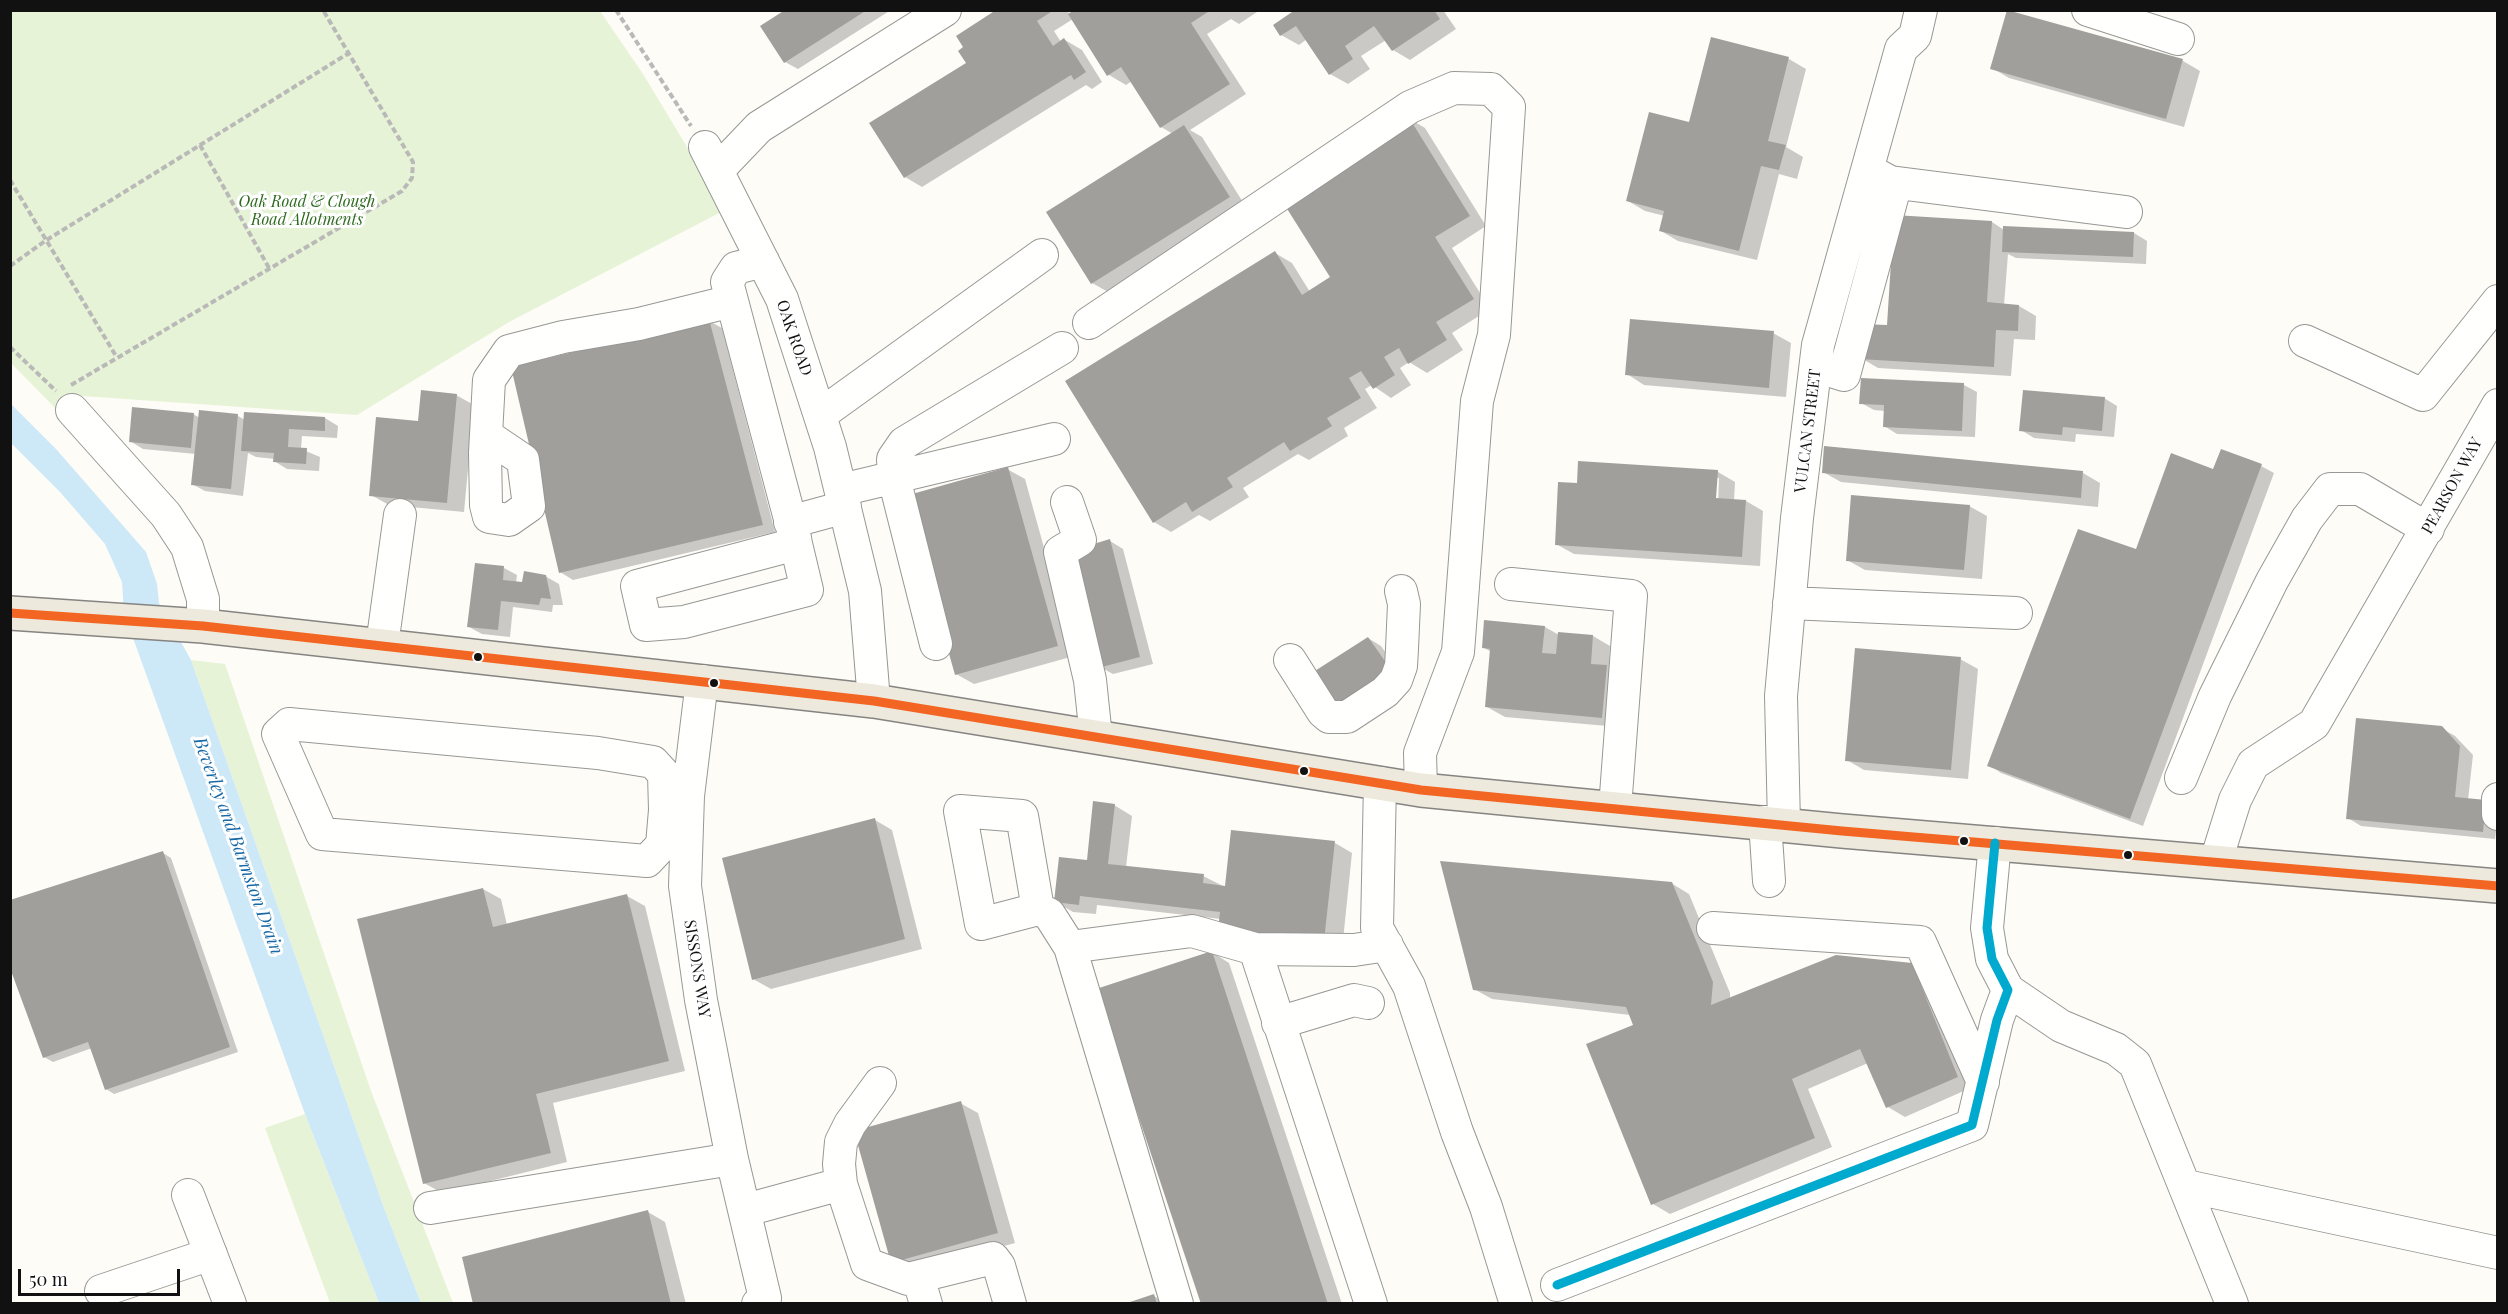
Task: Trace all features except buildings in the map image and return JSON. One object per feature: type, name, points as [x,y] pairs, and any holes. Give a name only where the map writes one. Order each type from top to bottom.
[{"type":"main road","points":[[10,613],[194,626],[382,645],[874,701],[1421,790],[1995,843],[2498,886]]},
{"type":"street","name":"VULCAN STREET","points":[[1769,881],[1775,823],[1781,696],[1818,345],[1901,49],[1915,36],[1921,10]]},
{"type":"street","points":[[2088,10],[2178,39]]},
{"type":"street","points":[[711,159],[930,15]]},
{"type":"street","points":[[1089,323],[1410,107],[1454,88],[1491,89],[1509,107],[1494,335],[1477,401],[1458,652],[1419,753],[1421,790]]},
{"type":"street","name":"OAK ROAD","points":[[711,159],[782,299],[820,415],[865,591],[874,701]]},
{"type":"street","points":[[1868,170],[1896,183],[2126,212]]},
{"type":"street","points":[[1816,366],[1844,375],[1896,183]]},
{"type":"street","points":[[820,415],[1042,255]]},
{"type":"street","points":[[763,261],[736,268],[727,282],[794,533],[807,590],[684,622],[646,625],[637,586],[794,533],[843,499],[894,478],[1054,439]]},
{"type":"street","points":[[486,435],[489,380],[509,351],[732,301]]},
{"type":"street","points":[[2305,341],[2423,395],[2498,301]]},
{"type":"street","points":[[936,644],[894,478],[893,459],[904,443],[1062,348]]},
{"type":"street","points":[[65,402],[166,515],[187,547],[203,599],[194,626]]},
{"type":"street","name":"PEARSON WAY","points":[[2216,861],[2235,800],[2253,764],[2314,724],[2498,405]]},
{"type":"street","points":[[2181,778],[2215,696],[2272,581],[2307,519],[2330,489],[2360,489],[2428,529]]},
{"type":"street","points":[[1067,502],[1080,540],[1060,552],[1090,680],[1096,737]]},
{"type":"street","points":[[382,645],[400,515]]},
{"type":"street","points":[[1511,584],[1631,596],[1615,808]]},
{"type":"street","points":[[1290,660],[1323,712],[1329,717],[1347,717],[1385,692],[1396,680],[1402,657],[1404,604],[1401,591]]},
{"type":"street","points":[[1790,603],[2016,613]]},
{"type":"street","name":"SISSONS WAY","points":[[702,681],[676,812],[701,1000],[732,1160],[746,1210],[765,1298],[758,1304]]},
{"type":"street","points":[[289,724],[640,758],[653,762],[664,774],[676,812],[662,844],[647,861],[322,834],[278,734],[289,724]]},
{"type":"street","points":[[1380,783],[1377,928],[1409,986],[1457,1132],[1486,1207],[1516,1304]]},
{"type":"street","points":[[2498,799],[2498,814]]},
{"type":"street","points":[[1995,843],[1987,928],[1992,959],[2008,990],[2061,1026],[2116,1048],[2135,1064],[2232,1304]]},
{"type":"street","points":[[1038,909],[1049,914],[1070,947],[1177,1304]]},
{"type":"street","points":[[1713,928],[1920,942],[1983,1082]]},
{"type":"street","points":[[1070,947],[1192,931],[1255,949],[1354,950],[1387,945]]},
{"type":"street","points":[[1255,949],[1371,1304]]},
{"type":"street","points":[[1557,1285],[1972,1125],[1997,1020],[2008,990]]},
{"type":"street","points":[[1278,1023],[1354,1000],[1368,1003]]},
{"type":"street","points":[[880,1083],[857,1111],[841,1142],[839,1164],[841,1184],[867,1264],[908,1279],[922,1290],[993,1257],[999,1266],[1010,1304]]},
{"type":"street","points":[[430,1208],[732,1160]]},
{"type":"street","points":[[746,1210],[841,1184]]},
{"type":"street","points":[[2186,1186],[2498,1253]]},
{"type":"street","points":[[188,1195],[230,1304]]},
{"type":"street","points":[[101,1291],[211,1254]]},
{"type":"path","points":[[10,347],[65,402],[116,356],[402,191],[412,178],[413,162],[323,10]]},
{"type":"path","points":[[616,10],[711,159]]},
{"type":"path","points":[[10,266],[45,241],[349,53]]},
{"type":"path","points":[[200,146],[269,268]]},
{"type":"path","points":[[10,180],[116,356]]},
{"type":"green space","name":"Oak Road & Clough Road Allotments","points":[[10,11],[600,11],[643,74],[725,210],[509,322],[357,415],[82,396],[60,413],[11,363]]},
{"type":"green space","points":[[191,660],[225,664],[371,1091],[453,1303],[421,1303],[384,1208]]},
{"type":"green space","points":[[305,1114],[379,1303],[330,1303],[265,1128]]},
{"type":"water","name":"Beverley and Barmston Drain","points":[[10,403],[56,449],[146,552],[157,584],[159,603],[191,660],[384,1208],[421,1303],[379,1303],[305,1114],[124,613],[122,582],[105,544],[60,492],[11,443]]},
{"type":"transit line","points":[[10,613],[203,626],[874,701],[1421,790],[1842,831],[2498,886]]},
{"type":"transit line","points":[[1557,1285],[1972,1125],[1997,1020],[2008,990],[1992,959],[1987,928],[1995,843]]}]
